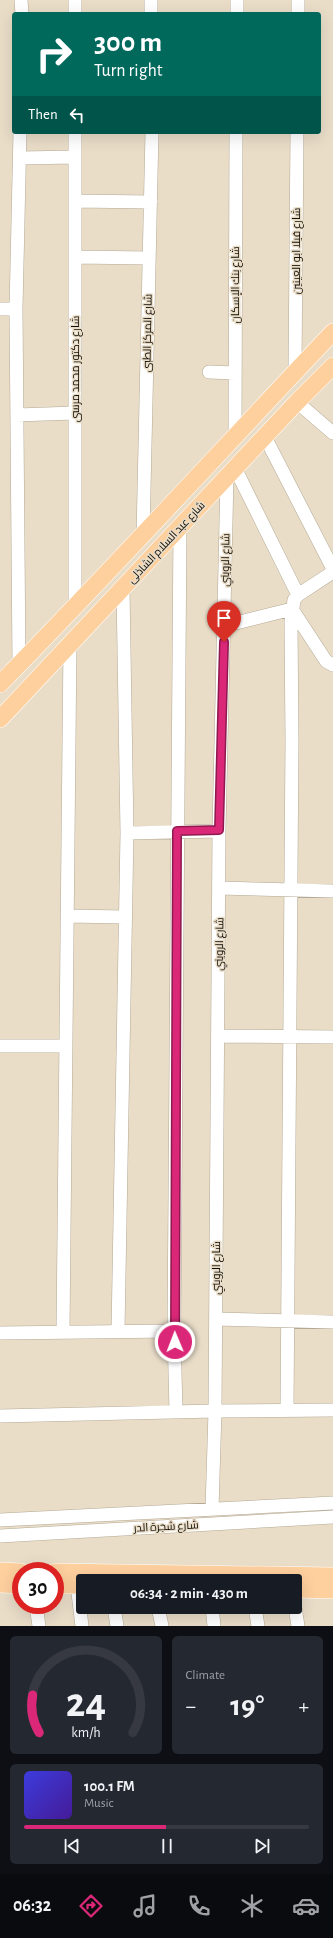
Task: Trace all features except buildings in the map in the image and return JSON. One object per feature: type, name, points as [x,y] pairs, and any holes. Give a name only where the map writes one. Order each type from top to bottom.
[{"type":"main road","name":"شارع عبد السلام الشاذلى","points":[[0,684],[235,438],[295,370],[333,332]]},
{"type":"main road","points":[[318,348],[333,362]]},
{"type":"main road","name":"شارع عبد السلام الشاذلى","points":[[0,719],[300,398],[333,366]]},
{"type":"main road","points":[[295,370],[300,398]]},
{"type":"main road","points":[[0,1571],[12,1572]]},
{"type":"main road","points":[[64,1572],[120,1574]]},
{"type":"main road","points":[[302,1577],[333,1576]]},
{"type":"main road","points":[[0,1584],[12,1584]]},
{"type":"main road","points":[[64,1585],[76,1585]]},
{"type":"main road","points":[[302,1589],[333,1590]]},
{"type":"street","points":[[22,0],[22,12]]},
{"type":"street","points":[[75,0],[75,12]]},
{"type":"street","points":[[151,0],[151,12]]},
{"type":"street","points":[[237,0],[237,12]]},
{"type":"street","points":[[298,0],[298,12]]},
{"type":"street","points":[[19,664],[16,310],[20,134]]},
{"type":"street","name":"شارع دكتور محمد مرسى","points":[[75,134],[75,606]]},
{"type":"street","name":"شارع المركز الطبى","points":[[143,535],[152,134]]},
{"type":"street","name":"شارع بنك الإسكان","points":[[235,438],[236,134]]},
{"type":"street","name":"شارع فيلا ابو العينين","points":[[295,370],[297,134]]},
{"type":"street","points":[[20,158],[75,157]]},
{"type":"street","points":[[75,201],[150,202]]},
{"type":"street","points":[[74,257],[149,258]]},
{"type":"street","points":[[0,309],[16,310]]},
{"type":"street","points":[[209,372],[235,373]]},
{"type":"street","points":[[300,398],[333,433]]},
{"type":"street","points":[[17,415],[74,414]]},
{"type":"street","points":[[265,437],[333,569]]},
{"type":"street","points":[[231,473],[298,595]]},
{"type":"street","name":"شارع الرويني","points":[[212,1509],[216,1319],[220,888],[219,830],[224,626],[231,473]]},
{"type":"street","points":[[176,1412],[174,1331],[180,527]]},
{"type":"street","points":[[287,1410],[292,609],[294,600],[298,595],[333,572]]},
{"type":"street","points":[[118,1331],[127,833],[123,588]]},
{"type":"street","points":[[224,626],[292,609]]},
{"type":"street","points":[[292,609],[326,661],[333,665]]},
{"type":"street","points":[[63,1331],[70,644]]},
{"type":"street","points":[[127,833],[219,830]]},
{"type":"street","points":[[220,888],[333,891]]},
{"type":"street","points":[[67,916],[125,917]]},
{"type":"street","points":[[218,1036],[333,1037]]},
{"type":"street","points":[[0,1046],[66,1046]]},
{"type":"street","points":[[216,1319],[333,1322]]},
{"type":"street","points":[[0,1333],[63,1331],[174,1331]]},
{"type":"street","points":[[0,1416],[333,1410]]},
{"type":"street","name":"شارع شجرة الدر","points":[[0,1520],[333,1503]]},
{"type":"street","name":"شارع شجرة الدر","points":[[0,1536],[333,1517]]},
{"type":"street","points":[[37,1614],[39,1626]]},
{"type":"street","points":[[81,1614],[82,1626]]},
{"type":"street","points":[[115,1614],[117,1626]]},
{"type":"street","points":[[159,1614],[162,1626]]},
{"type":"street","points":[[213,1614],[214,1626]]},
{"type":"street","points":[[256,1614],[258,1626]]},
{"type":"street","points":[[296,1614],[298,1626]]},
{"type":"route","points":[[175,1342],[177,831],[219,830],[224,642]]}]
